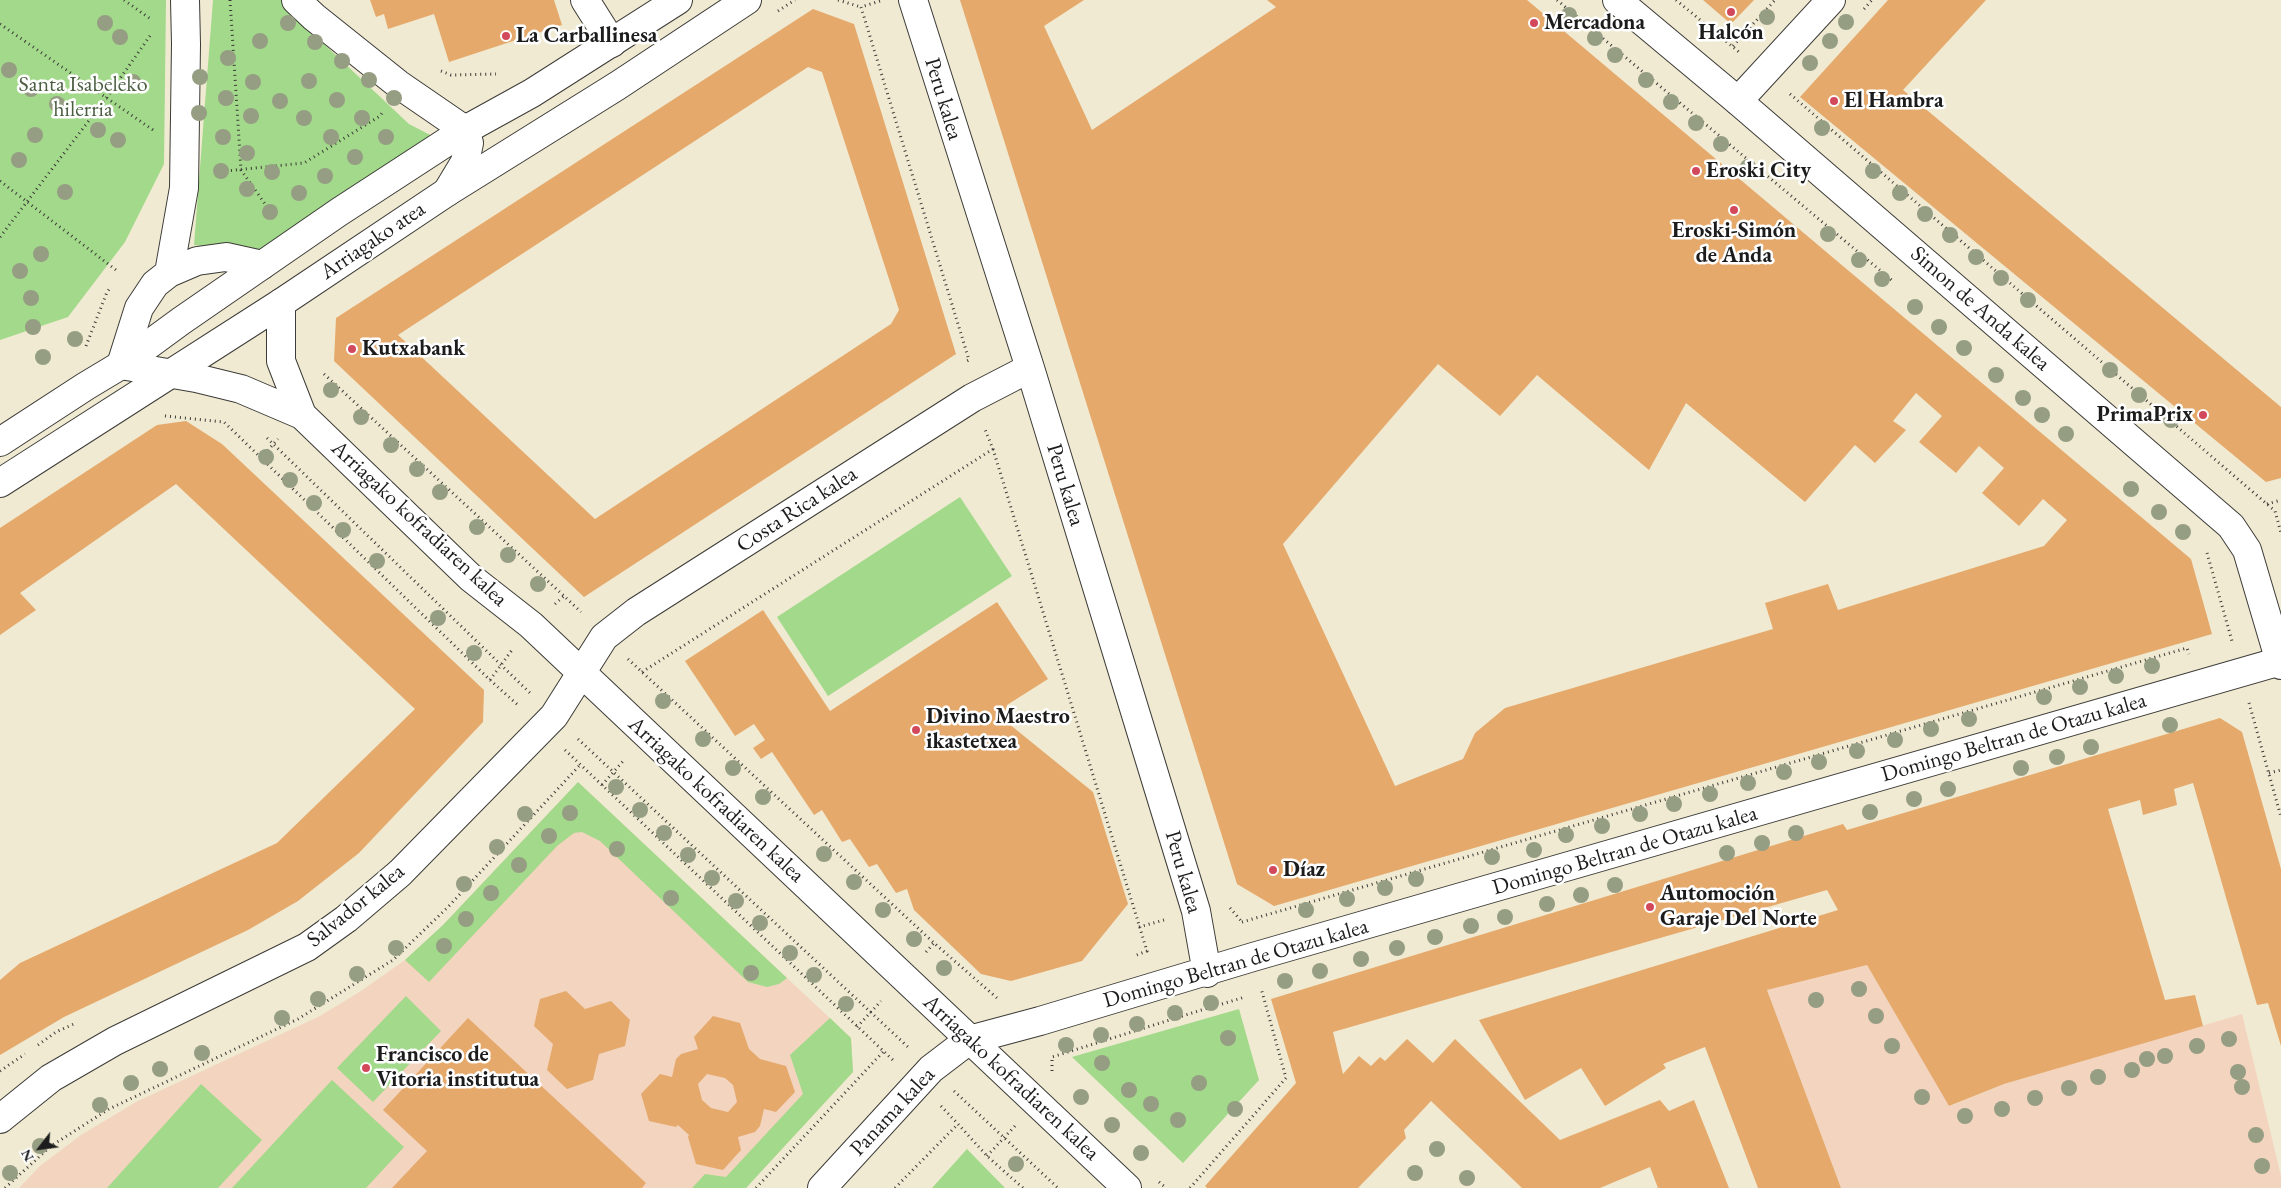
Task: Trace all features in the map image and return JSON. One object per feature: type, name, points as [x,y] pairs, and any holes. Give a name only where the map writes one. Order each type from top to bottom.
[{"type":"street","points":[[169,273],[184,188],[185,0]]},
{"type":"street","points":[[296,0],[314,17],[398,84],[465,130],[469,143],[464,162],[447,192]]},
{"type":"street","points":[[585,0],[612,43]]},
{"type":"street","name":"Arriagako atea","points":[[0,442],[86,386],[121,366],[262,265],[465,130],[532,93],[678,0]]},
{"type":"street","name":"Arriagako atea","points":[[0,483],[171,374],[447,192],[617,86],[746,0]]},
{"type":"street","name":"Peru kalea","points":[[913,0],[1030,368],[1196,911],[1207,973]]},
{"type":"street","name":"Simon de Anda kalea","points":[[1617,0],[1738,101],[2231,526],[2247,550],[2281,663]]},
{"type":"street","points":[[1738,101],[1831,0]]},
{"type":"street","points":[[121,366],[140,308],[155,284],[169,273],[196,260],[226,257],[262,265]]},
{"type":"street","name":"Arriagako kofradiaren kalea","points":[[280,303],[281,361],[302,415]]},
{"type":"street","name":"Arriagako kofradiaren kalea","points":[[121,366],[171,374],[241,389],[302,415],[471,578],[531,625],[1127,1188]]},
{"type":"street","name":"Costa Rica kalea","points":[[581,672],[604,637],[636,612],[972,398],[1030,368]]},
{"type":"street","name":"Domingo Beltran de Otazu kalea","points":[[969,1040],[2281,663]]},
{"type":"street","name":"Salvador kalea","points":[[0,1119],[51,1078],[83,1059],[115,1041],[307,947],[346,920],[400,873],[542,729],[554,716],[581,672]]},
{"type":"street","name":"Panama kalea","points":[[822,1188],[931,1069],[969,1040]]},
{"type":"path","points":[[124,0],[158,24]]},
{"type":"path","points":[[230,0],[241,170]]},
{"type":"path","points":[[772,16],[795,0]]},
{"type":"path","points":[[838,0],[862,7],[883,0]]},
{"type":"path","points":[[1557,0],[1898,286]]},
{"type":"path","points":[[1676,0],[1764,72],[2275,511],[2281,532]]},
{"type":"path","points":[[1733,46],[1775,0]]},
{"type":"path","points":[[862,7],[969,360],[957,369],[972,398],[993,449],[1147,951]]},
{"type":"path","points":[[0,24],[153,130]]},
{"type":"path","points":[[0,237],[107,97],[153,32]]},
{"type":"path","points":[[0,181],[116,270]]},
{"type":"path","points":[[85,349],[107,292],[113,285]]},
{"type":"path","points":[[320,366],[328,379],[582,613]]},
{"type":"path","points":[[157,416],[224,422],[490,680],[519,705],[542,729],[883,1052],[756,1188]]},
{"type":"path","points":[[642,672],[993,449]]},
{"type":"path","points":[[2267,504],[2281,500]]},
{"type":"path","points":[[2207,551],[2234,646]]},
{"type":"path","points":[[490,680],[531,625],[564,596]]},
{"type":"path","points":[[1242,922],[2187,648],[2201,685]]},
{"type":"path","points":[[2247,696],[2281,817]]},
{"type":"path","points":[[512,712],[519,705]]},
{"type":"path","points":[[677,706],[919,930],[999,1001]]},
{"type":"path","points":[[5,1188],[52,1146],[109,1109],[298,1019],[393,960],[448,907],[580,765]]},
{"type":"path","points":[[2268,773],[2281,770]]},
{"type":"path","points":[[1190,1188],[1286,1078],[1254,958]]},
{"type":"path","points":[[1052,1074],[1052,1057],[1262,991]]},
{"type":"path","points":[[0,1071],[56,1032],[80,1021]]},
{"type":"path","points":[[895,1188],[958,1124],[987,1156],[1023,1188]]},
{"type":"path","points":[[1152,1175],[1166,1188]]},
{"type":"shaded area","points":[[578,782],[851,1038],[853,1072],[746,1188],[19,1188],[40,1166],[81,1135],[136,1102],[320,1016],[361,991],[405,960],[443,925]]},
{"type":"shaded area","points":[[1867,965],[1950,1106],[2004,1084],[2242,1014],[2281,1176],[2281,1188],[1841,1188],[1767,990]]},
{"type":"green space","name":"Santa Isabeleko hilerria","points":[[0,0],[166,0],[164,164],[125,242],[68,317],[0,340]]},
{"type":"green space","points":[[213,0],[281,0],[325,45],[409,124],[436,138],[264,253],[194,245]]},
{"type":"green space","points":[[960,497],[1012,576],[828,696],[777,617]]},
{"type":"green space","points":[[578,782],[787,978],[779,984],[767,987],[748,982],[600,841],[582,832],[574,833],[557,846],[429,982],[405,960],[443,925]]},
{"type":"green space","points":[[406,996],[441,1031],[373,1102],[337,1068]]},
{"type":"green space","points":[[1239,1009],[1259,1080],[1183,1163],[1072,1057]]},
{"type":"green space","points":[[830,1018],[851,1038],[853,1072],[746,1188],[692,1188],[705,1174],[726,1177],[803,1094],[790,1055]]},
{"type":"green space","points":[[332,1080],[404,1147],[366,1188],[232,1188]]},
{"type":"green space","points":[[201,1084],[262,1140],[218,1188],[107,1188]]},
{"type":"green space","points":[[967,1149],[1005,1188],[932,1188]]},
{"type":"building","points":[[370,0],[554,0],[562,25],[449,62],[434,14],[388,29],[384,14],[376,17]]},
{"type":"building","points":[[960,0],[1084,0],[1044,26],[1092,130],[1276,7],[1267,0],[1527,0],[2191,559],[2212,634],[1274,906],[1237,884]],"holes":[[[1438,364],[1500,416],[1537,375],[1649,470],[1686,403],[1805,502],[1855,445],[1875,463],[1906,430],[1893,421],[1916,393],[1942,416],[1919,442],[1956,473],[1979,446],[2004,468],[1982,493],[2019,526],[2043,499],[2067,520],[2044,546],[1838,610],[1828,584],[1765,603],[1773,629],[1505,708],[1475,733],[1463,759],[1395,786],[1283,544]]]},
{"type":"building","points":[[1703,0],[1754,0],[1731,24]]},
{"type":"building","points":[[1888,0],[1986,0],[1903,90],[2281,407],[2281,478],[2266,482],[1800,97]]},
{"type":"building","points":[[813,9],[854,24],[956,354],[584,597],[334,361],[336,318]],"holes":[[[808,67],[822,72],[899,310],[891,324],[595,519],[398,335]]]},
{"type":"building","points":[[186,421],[222,444],[484,690],[483,722],[359,853],[298,901],[248,930],[64,1017],[0,1055],[0,980],[20,963],[277,843],[415,709],[176,484],[20,593],[36,610],[0,635],[0,528],[157,425]]},
{"type":"building","name":"Divino Maestro ikastetxea","points":[[997,602],[1048,679],[1007,705],[1003,719],[1093,792],[1128,904],[1082,961],[1011,981],[981,974],[914,910],[907,889],[896,893],[877,864],[869,867],[850,839],[842,842],[822,810],[814,815],[772,752],[761,759],[753,748],[765,740],[754,724],[735,736],[685,661],[763,610],[830,711]]},
{"type":"building","points":[[2220,718],[2242,732],[2281,869],[2281,1046],[2268,1003],[2257,1005],[2193,783],[2174,789],[2177,805],[2143,815],[2140,800],[2108,809],[2165,1000],[2195,995],[2203,1026],[2004,1084],[1949,1106],[1867,965],[1767,990],[1841,1188],[1758,1188],[1705,1047],[1663,1064],[1666,1068],[1605,1106],[1581,1068],[1525,1100],[1479,1020],[1838,910],[1827,890],[1333,1032],[1343,1074],[1359,1056],[1371,1066],[1380,1057],[1385,1061],[1407,1039],[1433,1063],[1455,1039],[1560,1140],[1660,1100],[1669,1111],[1694,1100],[1729,1188],[1658,1188],[1650,1167],[1600,1188],[1522,1188],[1431,1101],[1404,1130],[1406,1138],[1358,1188],[1207,1188],[1205,1186],[1296,1083],[1271,999],[1843,824],[1847,830]]},
{"type":"building","points":[[566,991],[585,1009],[611,1001],[630,1020],[625,1046],[599,1054],[593,1080],[567,1089],[547,1070],[553,1044],[534,1026],[540,999]]},
{"type":"building","points":[[713,1016],[740,1023],[749,1049],[760,1059],[786,1066],[795,1092],[776,1112],[764,1109],[760,1126],[755,1132],[738,1137],[741,1150],[723,1170],[696,1164],[689,1135],[678,1125],[676,1127],[649,1121],[641,1094],[660,1074],[672,1077],[676,1059],[681,1054],[698,1049],[694,1037]],"holes":[[[707,1074],[725,1078],[733,1085],[737,1102],[728,1112],[711,1108],[702,1100],[698,1084]]]},
{"type":"building","points":[[468,1018],[646,1183],[642,1188],[392,1188],[427,1151],[383,1110]]},
{"type":"place","name":"Halcón","points":[[1731,12]]},
{"type":"place","name":"Mercadona","points":[[1534,23]]},
{"type":"place","name":"La Carballinesa","points":[[506,36]]},
{"type":"place","name":"El Hambra","points":[[1834,101]]},
{"type":"place","name":"Eroski City","points":[[1696,171]]},
{"type":"place","name":"Eroski-Simón de Anda","points":[[1734,210]]},
{"type":"place","name":"Kutxabank","points":[[352,349]]},
{"type":"place","name":"PrimaPrix","points":[[2203,415]]},
{"type":"place","name":"Divino Maestro ikastetxea","points":[[916,730]]},
{"type":"place","name":"Díaz","points":[[1273,870]]},
{"type":"place","name":"Automoción Garaje Del Norte","points":[[1650,907]]},
{"type":"place","name":"Francisco de Vitoria institutua","points":[[366,1068]]}]
